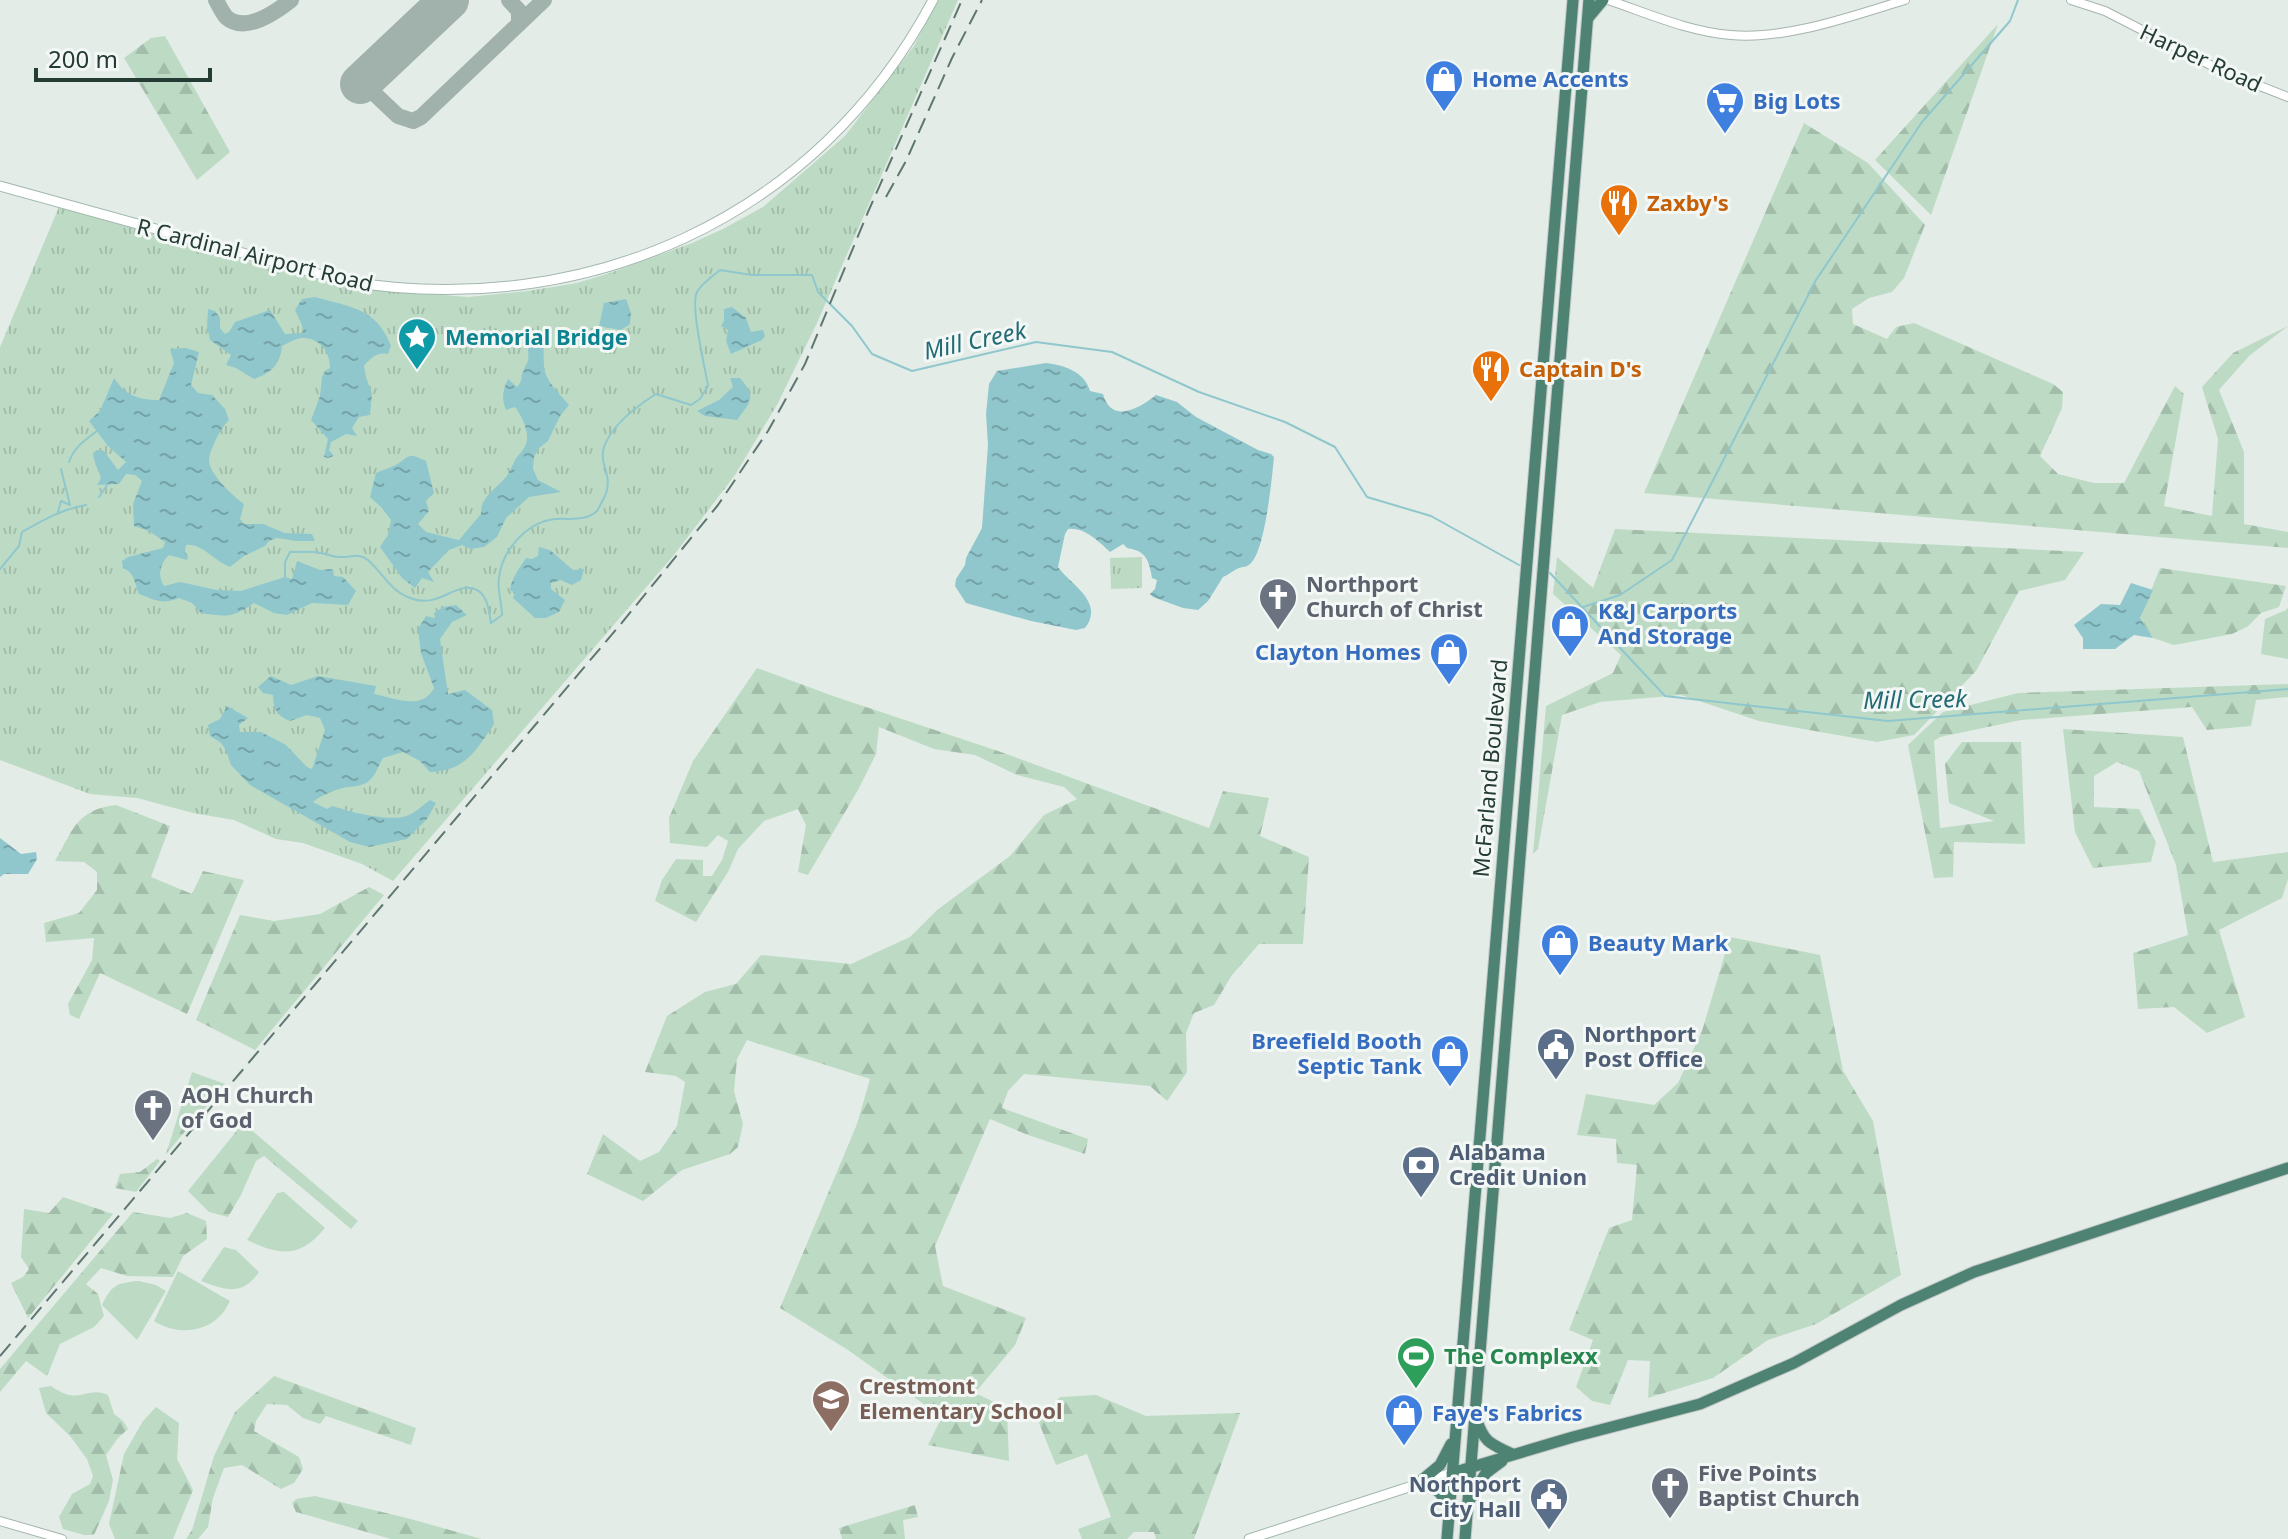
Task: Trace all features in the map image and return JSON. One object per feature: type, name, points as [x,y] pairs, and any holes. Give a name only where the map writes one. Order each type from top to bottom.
[{"type":"highway","name":"McFarland Boulevard","points":[[1465,1539],[1589,0]]},
{"type":"highway","points":[[1587,18],[1605,0]]},
{"type":"highway","name":"McFarland Boulevard","points":[[1447,1539],[1565,111],[1571,4]]},
{"type":"highway","points":[[1565,111],[1568,124],[1578,135]]},
{"type":"highway","points":[[1562,141],[1569,144],[1576,155]]},
{"type":"highway","points":[[1452,1473],[1700,1404],[1794,1363],[1952,1281],[2027,1253],[2288,1168]]},
{"type":"highway","points":[[1475,1417],[1483,1437],[1491,1445],[1512,1454]]},
{"type":"highway","points":[[1416,1485],[1440,1465],[1455,1436]]},
{"type":"highway","points":[[1467,1504],[1486,1473],[1512,1454]]},
{"type":"highway","points":[[1416,1485],[1440,1492],[1449,1510]]},
{"type":"main road","name":"R Cardinal Airport Road","points":[[1,186],[344,281],[379,287],[451,291],[558,280],[627,261],[693,234],[784,178],[862,104],[905,48],[933,0]]},
{"type":"main road","points":[[1249,1539],[1452,1473]]},
{"type":"street","points":[[1605,0],[1709,32],[1752,36],[1777,34],[1905,0]]},
{"type":"street","name":"Harper Road","points":[[2071,0],[2105,11],[2222,71],[2288,97]]},
{"type":"street","points":[[0,1521],[62,1539]]},
{"type":"green space","points":[[937,0],[958,0],[817,323],[778,403],[735,475],[674,555],[393,881],[362,864],[303,843],[276,839],[234,820],[137,798],[90,794],[0,760],[0,347],[59,207],[359,288],[468,297],[577,283],[692,243],[763,207],[845,136],[914,46]]},
{"type":"green space","points":[[1998,24],[1931,215],[1875,160]]},
{"type":"green space","points":[[165,36],[230,152],[197,180],[124,58],[151,38]]},
{"type":"green space","points":[[1804,123],[1868,163],[1925,225],[1904,278],[1892,292],[1869,298],[1852,309],[1853,324],[1887,339],[1896,327],[1914,323],[2053,384],[2063,392],[2062,408],[2040,456],[2058,474],[2094,483],[2124,483],[2175,386],[2184,394],[2164,506],[2212,516],[2218,439],[2202,387],[2233,353],[2288,326],[2249,356],[2219,390],[2244,452],[2244,524],[2288,532],[2288,548],[1644,493]]},
{"type":"green space","points":[[1615,529],[2084,552],[2065,580],[2019,591],[1976,671],[1914,735],[1877,742],[1759,721],[1681,695],[1600,702],[1562,715],[1538,849],[1533,854],[1546,706],[1613,673],[1621,655],[1553,594],[1557,557],[1593,588]]},
{"type":"green space","points":[[1142,557],[1142,588],[1111,589],[1110,558]]},
{"type":"green space","points":[[2160,568],[2286,586],[2279,607],[2261,613],[2247,627],[2232,634],[2174,645],[2153,638],[2140,618]]},
{"type":"green space","points":[[2288,608],[2288,659],[2261,654],[2265,619]]},
{"type":"green space","points":[[757,668],[1209,828],[1223,791],[1269,798],[1260,836],[1309,857],[1303,944],[1259,944],[1232,975],[1214,1005],[1194,1013],[1186,1033],[1187,1072],[1167,1101],[1150,1086],[1024,1074],[1008,1091],[1002,1108],[1088,1139],[1085,1154],[990,1119],[935,1246],[943,1286],[1026,1318],[1015,1345],[975,1393],[1007,1408],[1009,1461],[928,1445],[942,1417],[848,1350],[780,1308],[857,1124],[870,1079],[747,1040],[737,1059],[734,1091],[743,1124],[738,1147],[730,1154],[682,1170],[643,1201],[587,1174],[603,1134],[640,1161],[659,1152],[677,1126],[685,1082],[676,1076],[645,1072],[667,1016],[705,992],[736,984],[761,955],[851,964],[910,937],[937,910],[1010,856],[1044,815],[1077,799],[1064,787],[1017,775],[975,755],[934,749],[879,727],[876,754],[808,875],[798,872],[806,825],[798,809],[764,821],[738,849],[728,872],[696,922],[655,901],[662,880],[676,859],[703,860],[703,876],[712,876],[722,860],[728,841],[718,835],[707,847],[670,843],[669,818],[693,761]]},
{"type":"green space","points":[[2288,684],[2288,697],[2256,700],[2251,726],[2207,730],[2192,707],[2021,720],[1940,737],[1934,741],[1940,828],[1994,821],[1949,803],[1945,764],[1962,742],[2021,742],[2025,844],[1954,842],[1953,877],[1934,878],[1908,745],[1943,712],[2018,693]]},
{"type":"green space","points":[[2063,729],[2183,737],[2213,862],[2288,852],[2288,879],[2282,898],[2219,930],[2245,1017],[2207,1033],[2174,1007],[2138,1009],[2133,953],[2188,935],[2176,865],[2139,771],[2117,762],[2094,776],[2094,807],[2139,809],[2156,842],[2151,862],[2093,868],[2075,832]]},
{"type":"green space","points":[[116,805],[170,826],[151,877],[192,894],[203,871],[244,880],[187,1014],[100,973],[79,1019],[70,1015],[68,1004],[92,960],[94,938],[46,942],[44,923],[79,913],[97,890],[97,872],[84,862],[55,861],[77,823],[92,812]]},
{"type":"green space","points":[[369,887],[384,895],[255,1050],[196,1020],[240,915],[274,921],[320,914]]},
{"type":"green space","points":[[1730,937],[1820,955],[1843,1071],[1873,1121],[1901,1275],[1816,1324],[1768,1340],[1713,1378],[1648,1398],[1650,1361],[1628,1360],[1610,1405],[1592,1401],[1576,1387],[1593,1340],[1569,1330],[1609,1228],[1632,1220],[1637,1165],[1617,1163],[1616,1139],[1577,1135],[1586,1094],[1654,1105],[1678,1083],[1702,1031]]},
{"type":"green space","points":[[192,1072],[225,1084],[166,1154]]},
{"type":"green space","points":[[243,1123],[358,1221],[351,1229],[264,1156],[256,1161],[228,1217],[209,1212],[188,1191]]},
{"type":"green space","points":[[157,1159],[160,1161],[136,1192],[115,1188],[120,1174],[140,1172]]},
{"type":"green space","points":[[284,1192],[325,1228],[307,1245],[289,1251],[270,1249],[247,1240],[277,1193]]},
{"type":"green space","points":[[63,1197],[113,1214],[28,1318],[11,1283],[23,1277],[29,1269],[21,1257],[24,1209],[49,1213]]},
{"type":"green space","points":[[133,1212],[170,1218],[187,1213],[206,1221],[207,1239],[183,1256],[173,1277],[127,1276],[101,1268],[86,1284],[98,1294],[104,1316],[94,1327],[60,1344],[47,1376],[26,1361],[0,1392],[0,1369]]},
{"type":"green space","points":[[224,1247],[236,1250],[259,1272],[240,1288],[225,1289],[201,1281]]},
{"type":"green space","points":[[178,1271],[230,1301],[212,1323],[196,1329],[179,1330],[154,1321]]},
{"type":"green space","points":[[139,1281],[166,1291],[137,1340],[102,1305],[116,1286]]},
{"type":"green space","points":[[274,1376],[416,1428],[411,1445],[326,1416],[320,1424],[303,1418],[287,1405],[267,1404],[256,1421],[254,1431],[299,1457],[303,1469],[294,1483],[281,1489],[242,1465],[224,1468],[213,1498],[208,1527],[198,1539],[186,1539],[192,1530],[214,1456],[235,1412]]},
{"type":"green space","points":[[51,1386],[69,1395],[93,1392],[108,1395],[114,1414],[128,1429],[106,1455],[113,1480],[109,1501],[94,1535],[63,1529],[59,1517],[72,1494],[90,1484],[93,1476],[87,1459],[70,1436],[46,1413],[39,1388]]},
{"type":"green space","points":[[1096,1395],[1146,1416],[1240,1413],[1194,1539],[1156,1539],[1154,1532],[1134,1532],[1127,1539],[1082,1539],[1078,1529],[1111,1517],[1087,1454],[1056,1465],[1039,1423],[1060,1397]]},
{"type":"green space","points":[[156,1407],[179,1423],[177,1459],[193,1490],[173,1539],[115,1539],[109,1524],[124,1454],[143,1421]]},
{"type":"green space","points":[[315,1496],[482,1539],[391,1539],[296,1512],[292,1503],[296,1499]]},
{"type":"green space","points":[[915,1505],[918,1517],[903,1520],[905,1539],[842,1539],[839,1528]]},
{"type":"water","points":[[315,297],[370,316],[385,333],[391,346],[388,354],[374,356],[364,366],[372,394],[370,415],[359,417],[352,428],[357,436],[346,434],[331,442],[329,450],[334,456],[328,458],[324,457],[328,439],[311,420],[320,396],[322,377],[330,368],[322,346],[307,338],[289,342],[282,346],[274,367],[254,379],[226,365],[231,355],[210,340],[207,326],[208,309],[215,311],[220,318],[220,328],[225,334],[235,322],[270,310],[285,334],[303,333],[295,310],[302,299]]},
{"type":"water","points":[[626,299],[631,313],[630,324],[621,330],[599,326],[604,303]]},
{"type":"water","points":[[732,307],[746,318],[751,332],[763,330],[765,336],[731,354],[726,341],[728,330],[721,326],[724,309]]},
{"type":"water","points":[[543,338],[545,372],[552,386],[569,405],[548,441],[539,448],[533,469],[538,480],[561,492],[529,497],[506,518],[497,537],[484,547],[470,549],[462,545],[449,550],[428,572],[434,582],[422,578],[415,588],[402,578],[380,547],[388,535],[391,520],[370,497],[376,473],[410,456],[426,461],[434,493],[426,501],[429,511],[418,524],[426,532],[459,540],[481,514],[486,498],[506,477],[526,444],[523,420],[515,407],[506,410],[504,390],[508,379],[517,387],[519,385],[528,361],[528,349],[536,340]]},
{"type":"water","points":[[186,348],[199,352],[191,385],[198,393],[212,395],[225,409],[229,420],[215,441],[209,460],[217,478],[244,504],[240,519],[244,524],[263,524],[285,533],[312,534],[315,541],[277,538],[230,567],[197,547],[186,545],[187,560],[169,555],[163,562],[160,574],[164,586],[180,582],[217,590],[241,591],[285,577],[292,579],[297,561],[320,570],[333,569],[334,576],[343,577],[356,591],[348,605],[312,603],[287,615],[274,613],[254,603],[235,614],[217,615],[201,613],[192,603],[179,598],[163,601],[139,594],[134,578],[123,568],[122,561],[163,548],[165,542],[149,531],[134,526],[133,504],[142,481],[135,475],[126,474],[119,484],[97,485],[101,478],[93,453],[104,451],[118,470],[126,462],[108,446],[89,421],[100,411],[114,378],[134,396],[159,400],[174,363],[170,349]]},
{"type":"water","points":[[1046,363],[1079,374],[1090,391],[1103,394],[1112,409],[1134,409],[1156,395],[1177,402],[1196,417],[1274,457],[1267,513],[1256,556],[1248,566],[1223,577],[1208,601],[1198,610],[1183,608],[1150,594],[1157,580],[1152,578],[1143,554],[1123,544],[1110,552],[1091,536],[1074,529],[1068,529],[1065,534],[1058,567],[1089,602],[1090,619],[1085,628],[1076,630],[1031,621],[966,603],[955,586],[982,528],[989,384],[997,371]]},
{"type":"water","points":[[730,378],[740,378],[750,395],[749,403],[737,420],[705,416],[697,411],[719,400],[733,387]]},
{"type":"water","points":[[539,547],[550,550],[573,570],[584,569],[581,580],[572,585],[561,580],[551,583],[551,589],[565,600],[559,612],[546,618],[535,618],[513,598],[515,593],[510,590],[526,558],[538,556]]},
{"type":"water","points":[[2131,583],[2153,590],[2140,618],[2153,638],[2134,635],[2115,649],[2083,649],[2083,638],[2074,625],[2101,604],[2120,605]]},
{"type":"water","points":[[456,605],[467,615],[452,622],[440,639],[448,694],[465,690],[492,710],[494,724],[481,742],[461,763],[442,771],[430,772],[420,761],[403,752],[383,758],[366,783],[336,790],[313,802],[327,809],[332,806],[392,818],[409,815],[430,800],[436,803],[427,819],[407,839],[369,847],[350,842],[250,785],[231,765],[220,742],[210,736],[208,725],[220,719],[227,706],[248,718],[239,725],[240,732],[261,732],[286,745],[312,769],[325,730],[320,718],[307,715],[290,721],[286,719],[277,711],[273,695],[263,693],[258,687],[271,676],[291,685],[318,676],[376,686],[374,694],[399,700],[422,699],[434,688],[421,653],[418,629],[426,616],[435,618],[434,613],[443,607]]},
{"type":"water","points":[[0,838],[21,854],[36,852],[37,859],[28,874],[4,874],[0,877]]},
{"type":"waterway","points":[[1583,607],[1620,595],[1672,560],[1816,280],[1922,122],[2010,21],[2018,0]]},
{"type":"waterway","name":"Mill Creek","points":[[285,577],[285,562],[290,552],[361,556],[399,592],[413,599],[432,600],[462,588],[477,590],[486,600],[491,623],[502,615],[499,587],[501,568],[518,539],[545,521],[582,518],[598,510],[608,484],[604,447],[619,423],[656,394],[691,405],[700,399],[708,386],[695,299],[702,286],[720,270],[752,275],[812,275],[818,292],[852,326],[872,354],[912,371],[1036,342],[1112,352],[1199,392],[1285,422],[1335,447],[1367,497],[1431,516],[1519,565]]},
{"type":"waterway","points":[[69,462],[77,448],[97,431]]},
{"type":"waterway","points":[[58,512],[61,501],[70,505],[61,469]]},
{"type":"waterway","name":"Mill Creek","points":[[99,497],[107,485]]},
{"type":"waterway","name":"Mill Creek","points":[[0,569],[19,546],[22,532],[61,512],[86,505]]},
{"type":"waterway","name":"Mill Creek","points":[[1550,573],[1665,696],[1888,721],[2288,689]]},
{"type":"taxiway","points":[[216,0],[226,17],[242,23],[260,19],[291,0]]},
{"type":"taxiway","points":[[509,0],[519,11],[519,24]]},
{"type":"taxiway","points":[[362,82],[398,116],[413,121],[421,117],[544,0]]},
{"type":"runway","points":[[360,84],[449,0]]},
{"type":"railway","points":[[0,1356],[620,625],[718,505],[768,431],[805,364],[962,0]]},
{"type":"railway","points":[[886,197],[982,0]]},
{"type":"place","name":"Home Accents","points":[[1444,113]]},
{"type":"place","name":"Big Lots","points":[[1725,135]]},
{"type":"place","name":"Zaxby's","points":[[1619,237]]},
{"type":"place","name":"Memorial Bridge","points":[[417,371]]},
{"type":"place","name":"Captain D's","points":[[1491,403]]},
{"type":"place","name":"Northport Church of Christ","points":[[1278,631]]},
{"type":"place","name":"K&J Carports And Storage","points":[[1570,658]]},
{"type":"place","name":"Clayton Homes","points":[[1449,686]]},
{"type":"place","name":"Beauty Mark","points":[[1560,977]]},
{"type":"place","name":"Northport Post Office","points":[[1556,1081]]},
{"type":"place","name":"Breefield Booth Septic Tank","points":[[1450,1088]]},
{"type":"place","name":"AOH Church of God","points":[[153,1142]]},
{"type":"place","name":"Alabama Credit Union","points":[[1421,1199]]},
{"type":"place","name":"The Complexx","points":[[1416,1390]]},
{"type":"place","name":"Crestmont Elementary School","points":[[831,1433]]},
{"type":"place","name":"Faye's Fabrics","points":[[1404,1447]]},
{"type":"place","name":"Five Points Baptist Church","points":[[1670,1520]]},
{"type":"place","name":"Northport City Hall","points":[[1549,1531]]}]
